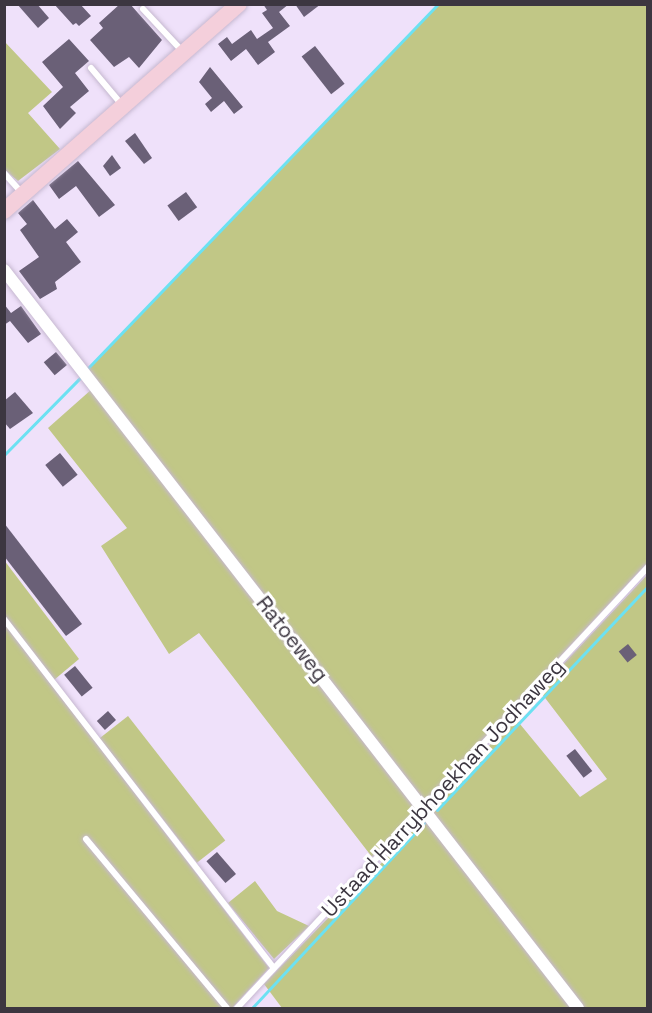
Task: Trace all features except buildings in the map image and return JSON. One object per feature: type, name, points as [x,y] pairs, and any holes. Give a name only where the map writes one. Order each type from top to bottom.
[{"type":"main road","points":[[4,211],[239,4]]},
{"type":"street","name":"Ratoeweg","points":[[4,270],[578,1008]]},
{"type":"lane","points":[[143,9],[184,53]]},
{"type":"lane","points":[[91,68],[123,107]]},
{"type":"lane","points":[[4,173],[23,194]]},
{"type":"lane","name":"Ustaad Harrybhoekhan Jodhaweg","points":[[237,1008],[648,567]]},
{"type":"lane","points":[[4,619],[274,968]]},
{"type":"lane","points":[[86,839],[227,1008]]},
{"type":"green space","points":[[438,5],[647,5],[647,563],[424,803],[87,369]]},
{"type":"green space","points":[[4,41],[52,92],[28,113],[60,149],[18,181],[5,170]]},
{"type":"green space","points":[[92,389],[417,809],[372,857],[199,633],[169,654],[101,546],[127,528],[48,428]]},
{"type":"green space","points":[[4,560],[79,659],[54,680],[5,616]]},
{"type":"green space","points":[[647,575],[647,1008],[581,1008],[430,809],[515,718],[580,797],[607,779],[539,690]]},
{"type":"green space","points":[[4,623],[269,968],[232,1008],[5,1008]]},
{"type":"green space","points":[[128,716],[225,841],[197,863],[100,738]]},
{"type":"green space","points":[[425,818],[575,1008],[282,1008],[264,984]]},
{"type":"green space","points":[[255,881],[277,911],[309,926],[274,959],[228,903]]},
{"type":"waterway","points":[[87,369],[438,4]]},
{"type":"waterway","points":[[4,455],[81,377]]},
{"type":"waterway","points":[[437,810],[648,586]]},
{"type":"waterway","points":[[252,1008],[424,823]]}]
